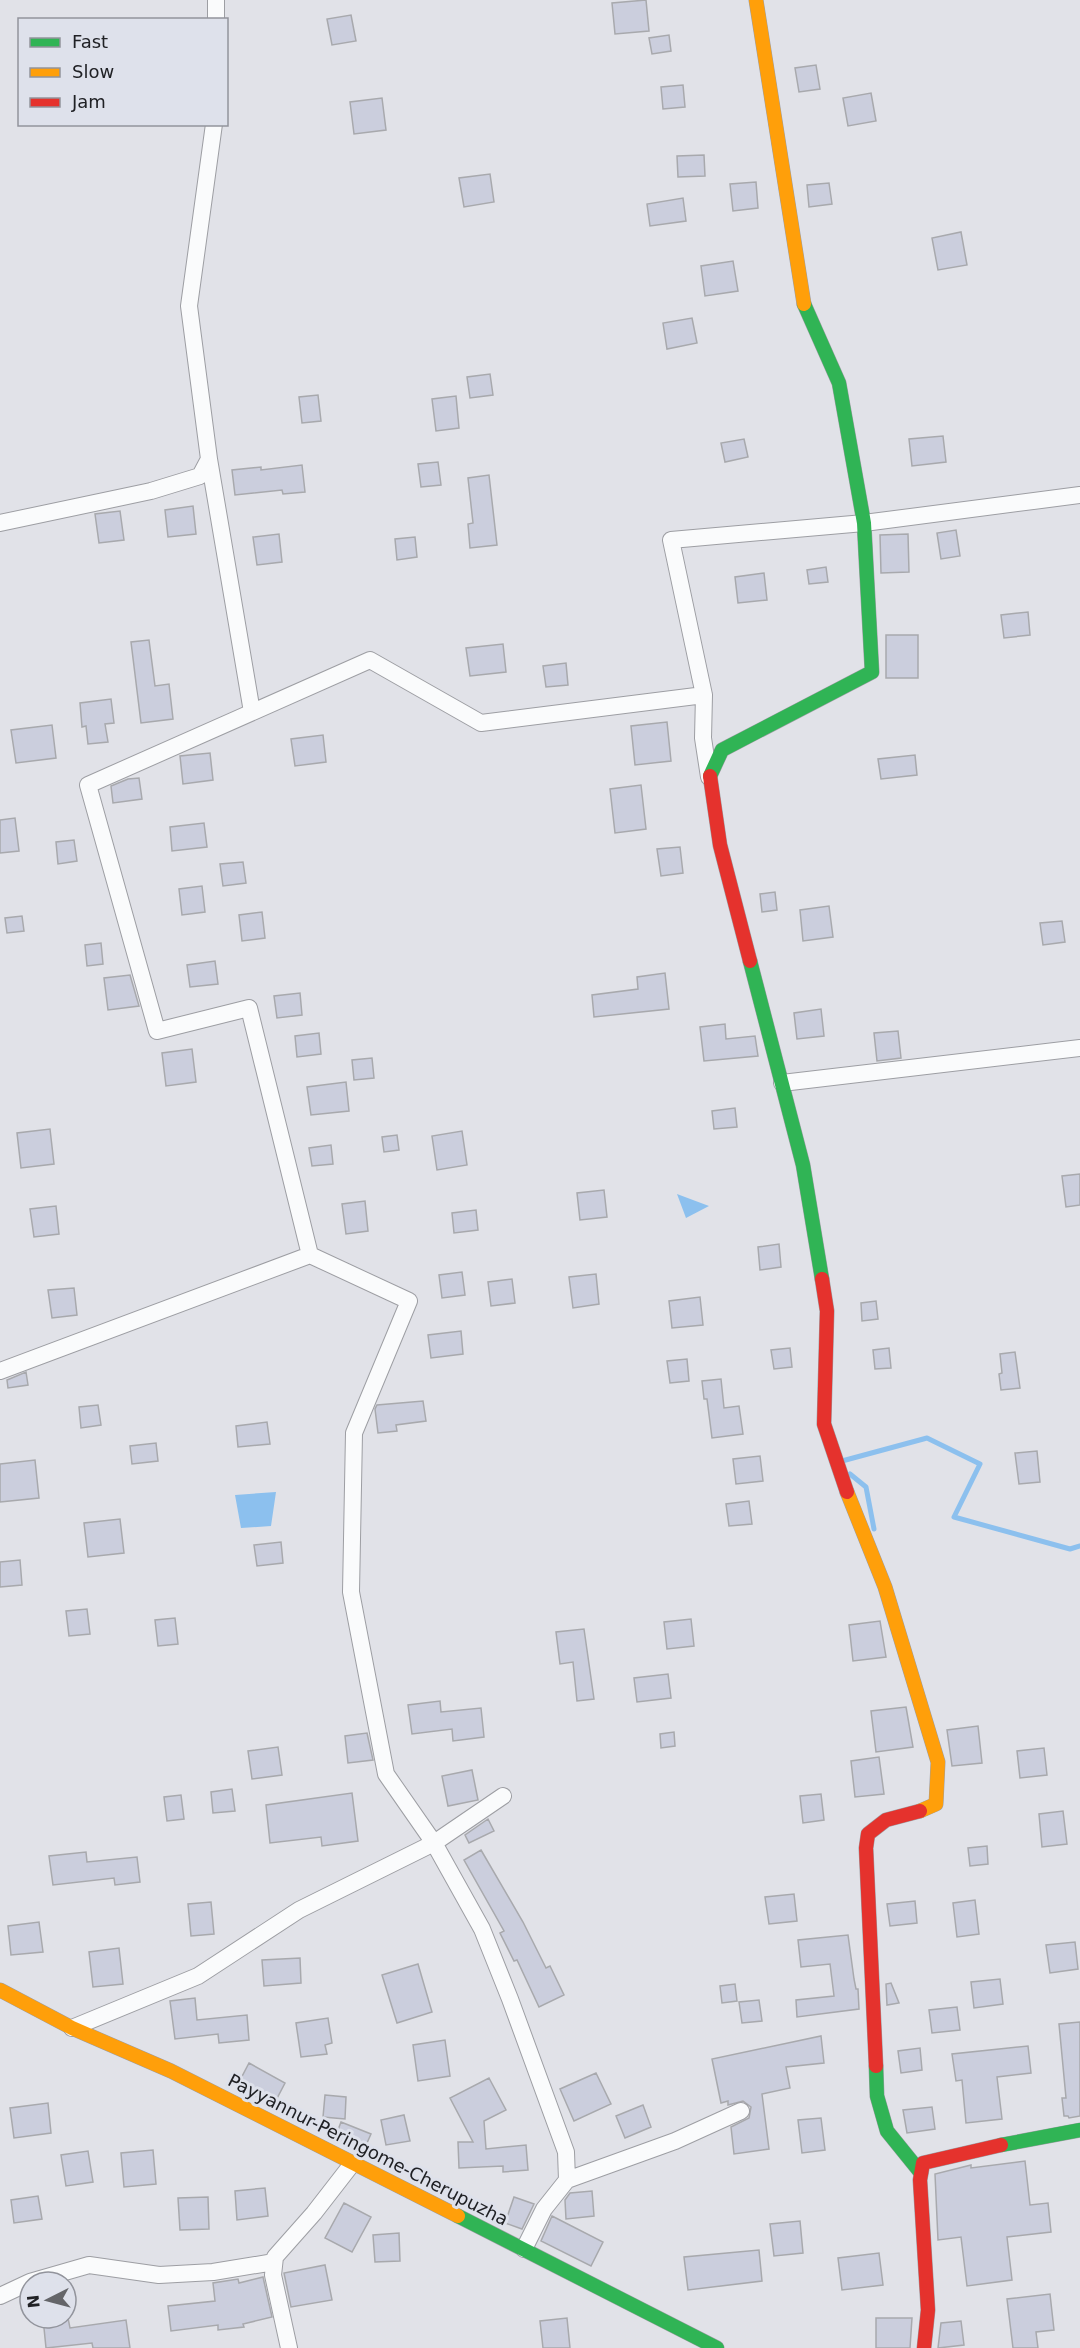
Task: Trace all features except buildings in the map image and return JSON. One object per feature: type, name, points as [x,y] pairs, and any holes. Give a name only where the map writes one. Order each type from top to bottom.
[{"type":"street","points":[[216,0],[216,18]]},
{"type":"street","points":[[709,777],[722,750],[872,672],[864,524],[839,383],[802,299],[756,0]]},
{"type":"street","points":[[214,126],[189,306],[208,459],[252,712]]},
{"type":"street","points":[[0,523],[171,485],[200,476],[208,459]]},
{"type":"street","points":[[921,2173],[887,2131],[877,2096],[866,1848],[868,1834],[886,1820],[926,1810],[936,1804],[938,1762],[885,1587],[836,1463],[824,1424],[827,1311],[803,1165],[720,845],[703,738],[704,695],[671,540],[864,524],[1080,495]]},
{"type":"street","points":[[310,1255],[249,1008],[158,1031],[88,785],[370,660],[481,723],[704,695]]},
{"type":"street","points":[[782,1083],[1080,1048]]},
{"type":"street","points":[[0,1371],[310,1255],[409,1301],[354,1433],[351,1592],[386,1774],[434,1843],[482,1929],[566,2152],[567,2180]]},
{"type":"street","points":[[72,2028],[198,1976],[299,1910],[434,1843],[503,1796]]},
{"type":"street","name":"Payyannur-Peringome-Cherupuzha","points":[[0,1990],[72,2028],[171,2071],[717,2348]]},
{"type":"street","points":[[524,2249],[544,2209],[567,2180],[675,2141],[741,2111]]},
{"type":"street","points":[[924,2348],[928,2310],[920,2180],[923,2163],[955,2154],[1080,2130]]},
{"type":"street","points":[[289,2348],[273,2275],[275,2257],[314,2213],[352,2164]]},
{"type":"street","points":[[72,2270],[90,2265],[159,2275],[213,2272],[274,2262]]},
{"type":"street","points":[[0,2296],[18,2288]]},
{"type":"water","points":[[677,1194],[709,1206],[686,1218]]},
{"type":"water","points":[[276,1492],[271,1526],[241,1528],[235,1495]]},
{"type":"waterway","points":[[842,1461],[927,1438],[980,1464],[954,1517],[1070,1549],[1080,1546]]},
{"type":"waterway","points":[[850,1474],[866,1487],[874,1529]]},
{"type":"traffic: fast","points":[[710,776],[722,750],[872,672],[864,523],[839,383],[804,304]]},
{"type":"traffic: fast","points":[[750,961],[803,1165],[822,1279]]},
{"type":"traffic: fast","points":[[876,2066],[877,2096],[887,2131],[921,2173]]},
{"type":"traffic: fast","points":[[1001,2145],[1080,2130]]},
{"type":"traffic: fast","points":[[458,2216],[717,2348]]},
{"type":"traffic: slow","points":[[756,0],[804,304]]},
{"type":"traffic: slow","points":[[847,1492],[885,1587],[938,1762],[936,1804],[920,1811]]},
{"type":"traffic: slow","points":[[0,1990],[72,2028],[171,2071],[458,2216]]},
{"type":"traffic: jam","points":[[710,776],[720,845],[750,961]]},
{"type":"traffic: jam","points":[[822,1279],[827,1311],[824,1424],[847,1492]]},
{"type":"traffic: jam","points":[[876,2066],[866,1848],[868,1834],[886,1820],[920,1811]]},
{"type":"traffic: jam","points":[[924,2348],[928,2310],[920,2180],[923,2163],[1001,2145]]}]
